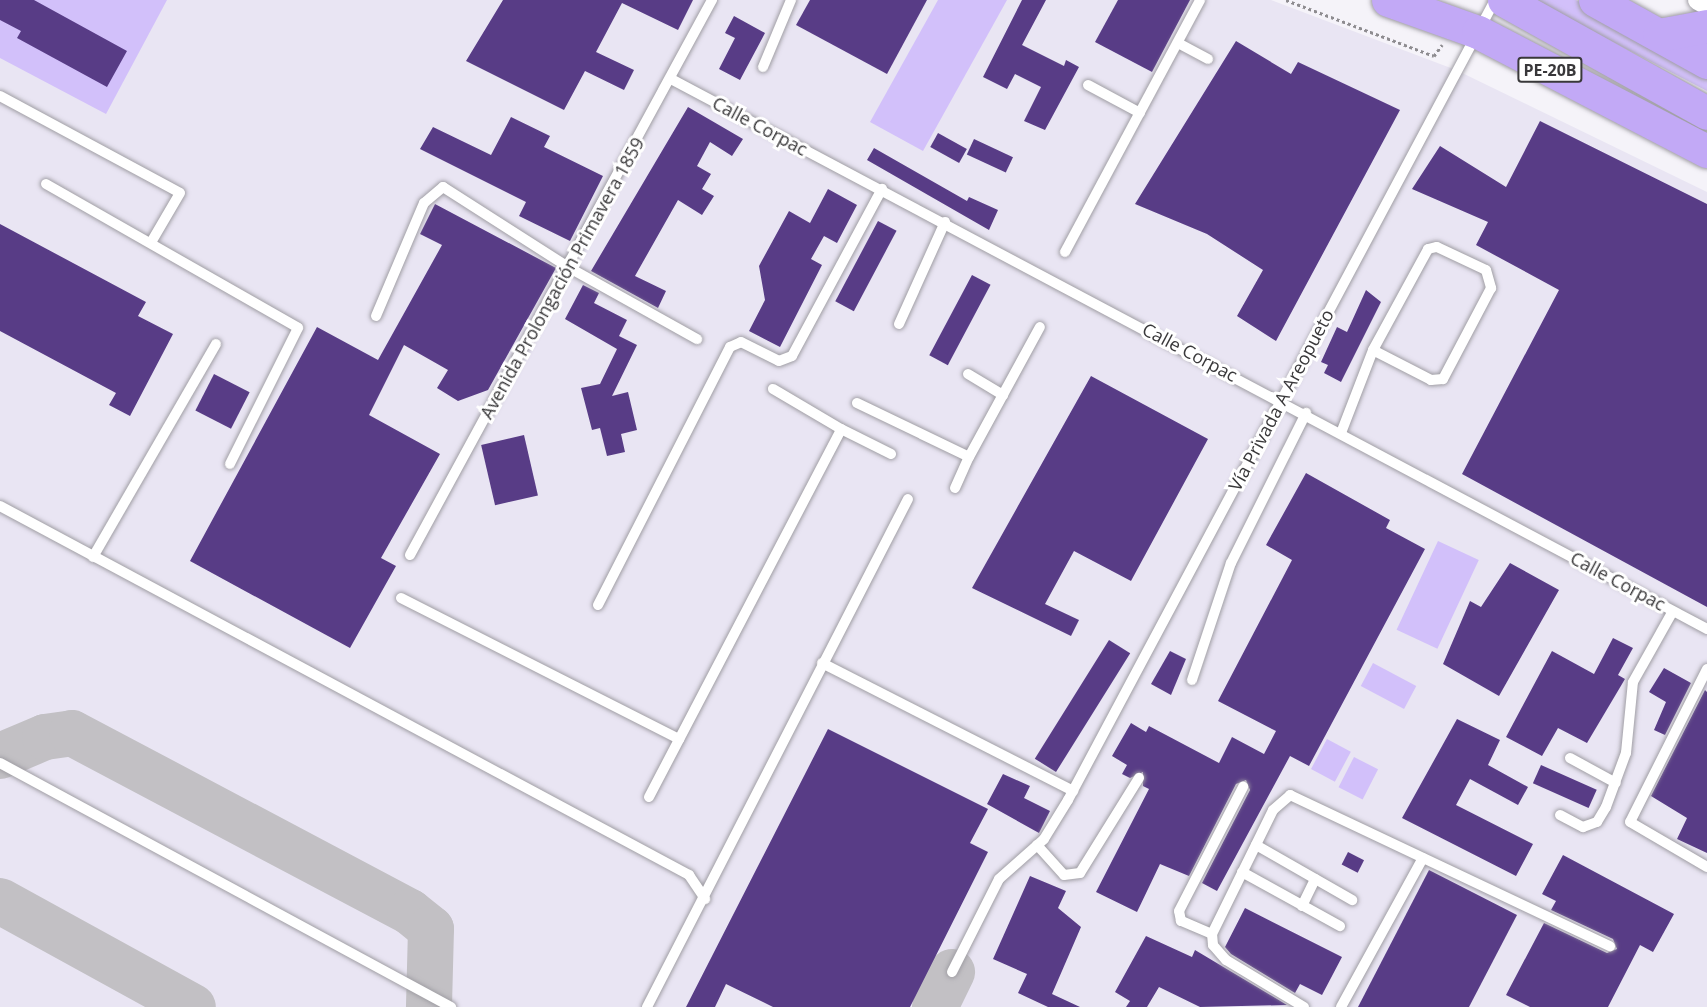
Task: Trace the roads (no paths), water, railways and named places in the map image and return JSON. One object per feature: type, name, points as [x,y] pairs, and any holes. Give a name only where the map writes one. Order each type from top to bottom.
[{"type":"highway","name":"PE-20B","points":[[1388,0],[1478,32],[1707,151]]},
{"type":"highway","name":"PE-20B","points":[[1504,0],[1707,113]]},
{"type":"highway","points":[[1595,0],[1707,62]]},
{"type":"highway","points":[[1659,35],[1707,26]]},
{"type":"street","points":[[1698,0],[1707,5]]},
{"type":"lane","name":"Avenida Prolongación Primavera 1859","points":[[410,555],[712,0]]},
{"type":"lane","points":[[763,67],[790,0]]},
{"type":"lane","points":[[1065,252],[1200,0]]},
{"type":"lane","name":"Vía Privada A Areopueto","points":[[952,972],[999,879],[1037,845],[1071,795],[1494,0]]},
{"type":"lane","points":[[1178,43],[1208,59]]},
{"type":"lane","name":"Calle Corpac","points":[[671,79],[1282,400],[1707,629]]},
{"type":"lane","points":[[1088,85],[1140,113]]},
{"type":"lane","points":[[0,96],[180,193],[152,241]]},
{"type":"lane","points":[[46,184],[152,241],[298,328],[230,464]]},
{"type":"lane","points":[[376,316],[424,203],[443,187],[568,267],[697,339]]},
{"type":"lane","points":[[598,604],[730,348],[741,342],[779,361],[792,356],[882,189]]},
{"type":"lane","points":[[899,324],[945,222]]},
{"type":"lane","points":[[1341,433],[1373,350],[1428,249],[1437,247],[1486,270],[1491,288],[1443,379],[1431,380],[1373,350]]},
{"type":"lane","points":[[955,488],[969,457],[1040,327]]},
{"type":"lane","points":[[93,556],[216,344]]},
{"type":"lane","points":[[968,374],[1003,395]]},
{"type":"lane","points":[[773,389],[841,429],[891,454]]},
{"type":"lane","points":[[857,403],[969,457]]},
{"type":"lane","points":[[1192,680],[1231,563],[1306,413]]},
{"type":"lane","points":[[649,797],[841,429]]},
{"type":"lane","points":[[646,1007],[705,899],[822,663],[908,499]]},
{"type":"lane","points":[[0,506],[689,875],[705,899]]},
{"type":"lane","points":[[401,598],[679,739]]},
{"type":"lane","points":[[1560,815],[1583,827],[1597,822],[1616,783],[1626,753],[1633,682],[1673,611]]},
{"type":"lane","points":[[822,663],[1071,795]]},
{"type":"lane","points":[[1707,669],[1630,822],[1707,867]]},
{"type":"lane","points":[[1570,758],[1616,783]]},
{"type":"lane","points":[[0,764],[451,1007]]},
{"type":"lane","points":[[1037,845],[1064,875],[1080,873],[1139,777]]},
{"type":"lane","points":[[1212,934],[1181,921],[1179,911],[1243,787]]},
{"type":"lane","points":[[1304,1007],[1226,960],[1213,945],[1212,934],[1280,800],[1290,795],[1423,858],[1446,872],[1610,946]]},
{"type":"lane","points":[[1256,845],[1352,900]]},
{"type":"lane","points":[[1341,1007],[1423,858]]},
{"type":"lane","points":[[1242,872],[1340,926]]},
{"type":"lane","points":[[1302,906],[1315,879]]}]
